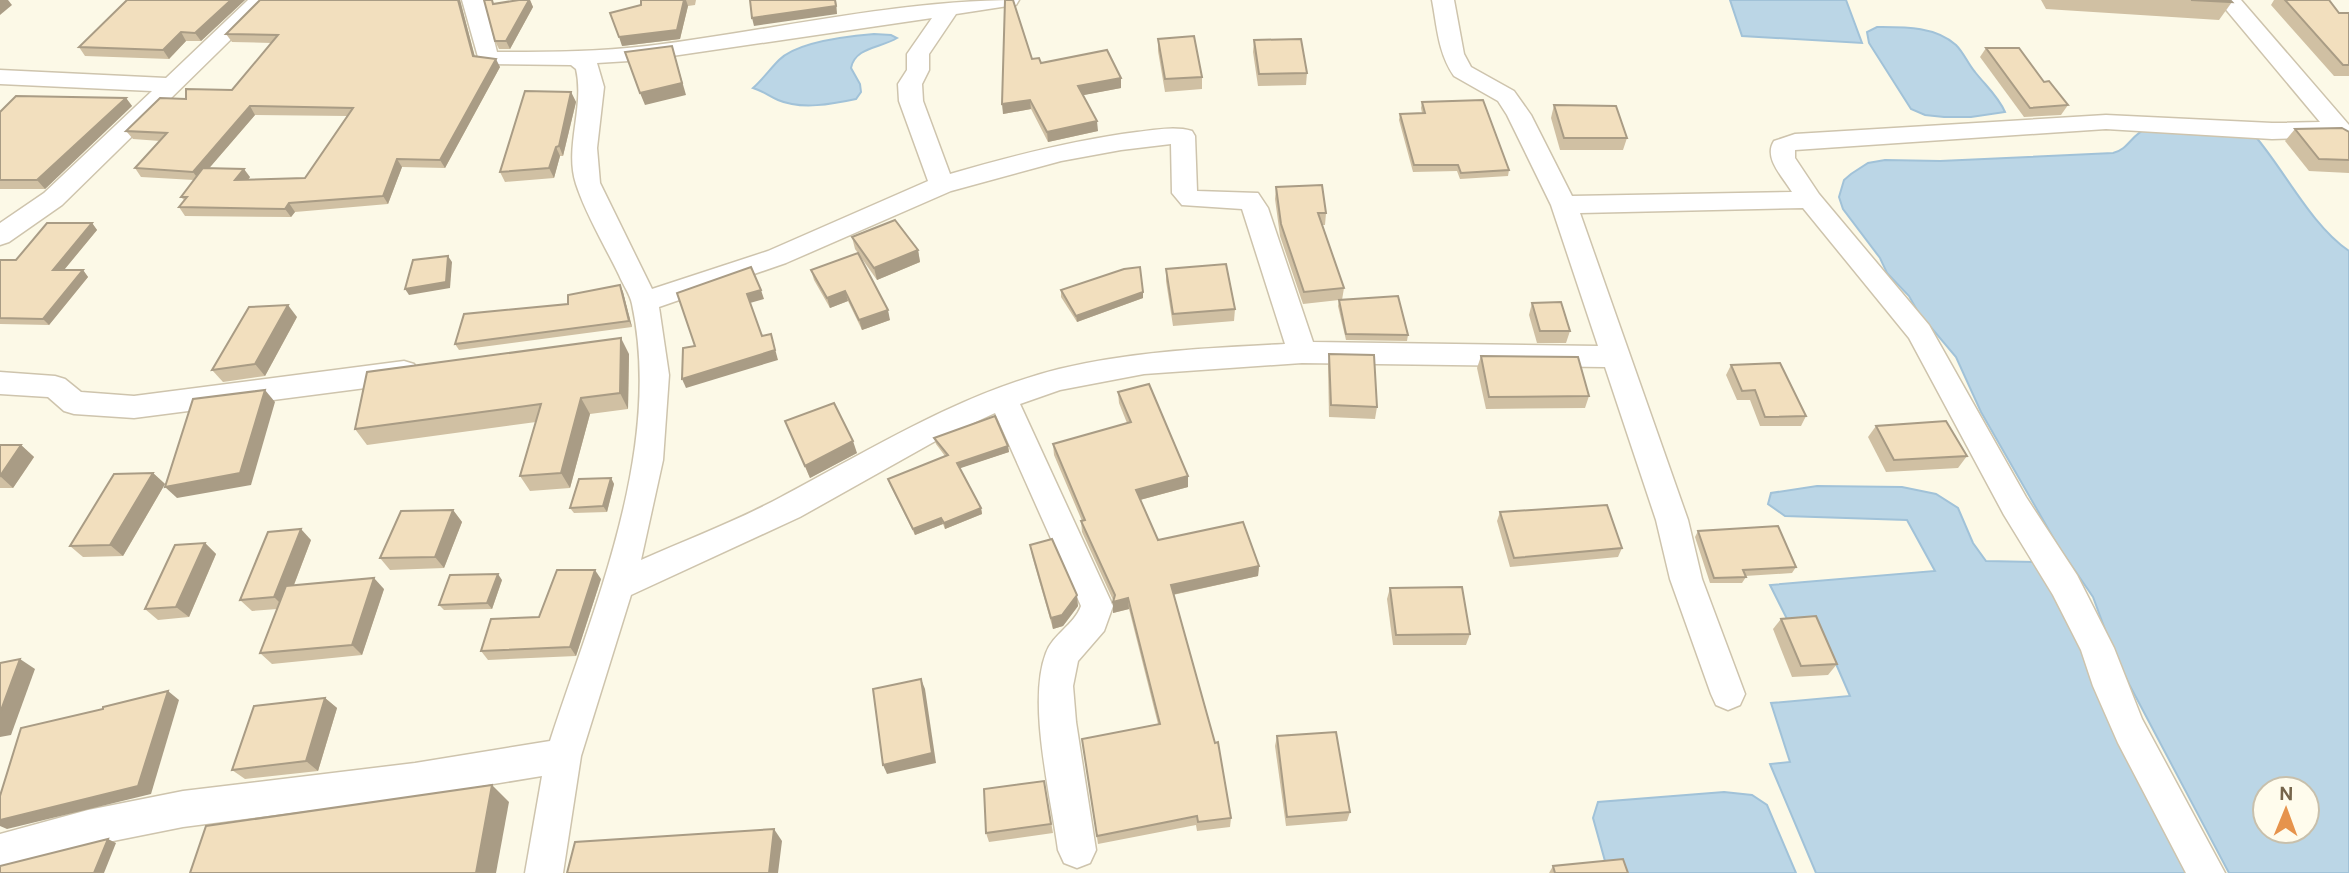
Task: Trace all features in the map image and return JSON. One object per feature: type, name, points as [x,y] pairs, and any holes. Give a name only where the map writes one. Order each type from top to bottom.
[{"type":"street","points":[[0,236],[53,199],[260,0]]},
{"type":"street","points":[[473,0],[488,59],[576,58],[645,53],[1008,0]]},
{"type":"street","points":[[1443,0],[1453,54],[1462,71],[1506,96],[1519,115],[1564,205],[1672,520],[1686,579],[1728,694]]},
{"type":"street","points":[[2229,0],[2344,135]]},
{"type":"street","points":[[943,185],[911,101],[910,84],[918,69],[918,54],[949,8]]},
{"type":"street","points":[[544,873],[563,756],[628,552],[648,460],[655,375],[637,340],[645,302],[588,183],[585,148],[593,87],[587,66],[576,58]]},
{"type":"street","points":[[0,77],[173,85]]},
{"type":"street","points":[[2206,873],[2130,732],[2097,648],[2065,585],[2015,506],[1919,332],[1810,200],[1783,158],[1783,146],[1795,142],[2106,122],[2344,135]]},
{"type":"street","points":[[645,302],[777,257],[943,185],[1064,152],[1140,138],[1183,136],[1185,193],[1191,199],[1249,199],[1255,208],[1302,353]]},
{"type":"street","points":[[1564,205],[1810,200]]},
{"type":"street","points":[[617,586],[789,508],[929,431],[1003,398],[1059,380],[1144,363],[1302,353],[1615,357]]},
{"type":"street","points":[[0,383],[55,387],[74,403],[134,407],[425,369]]},
{"type":"street","points":[[1003,398],[1097,606],[1092,621],[1062,655],[1056,685],[1058,722],[1077,850]]},
{"type":"street","points":[[0,852],[88,828],[183,809],[415,780],[563,756]]},
{"type":"water","points":[[1730,0],[1846,0],[1862,43],[1742,36]]},
{"type":"water","points":[[1877,27],[1919,29],[1948,39],[1959,48],[2005,112],[1971,117],[1944,117],[1925,115],[1911,109],[1869,43],[1867,32]]},
{"type":"water","points":[[874,34],[897,38],[863,52],[853,61],[851,68],[860,84],[861,92],[856,99],[797,105],[778,100],[753,88],[779,60],[798,49],[824,41]]},
{"type":"water","points":[[2146,129],[2255,136],[2322,227],[2349,251],[2349,873],[2229,873],[2129,684],[2113,651],[2093,597],[2058,546],[1981,412],[1956,357],[1918,312],[1909,296],[1887,273],[1880,258],[1843,209],[1839,197],[1844,180],[1868,163],[1885,160],[1940,161],[2113,153],[2123,149],[2137,134]]},
{"type":"water","points":[[1817,486],[1902,487],[1936,494],[1958,508],[1973,543],[1986,561],[2038,562],[2071,617],[2188,873],[1816,873],[1770,764],[1790,762],[1771,703],[1850,696],[1816,618],[1787,619],[1770,585],[1935,571],[1907,520],[1785,516],[1768,504],[1771,493]]},
{"type":"water","points":[[1724,792],[1752,795],[1767,805],[1796,873],[1626,873],[1605,861],[1593,818],[1598,802]]},
{"type":"building","points":[[127,0],[231,0],[195,33],[181,32],[163,50],[79,47]]},
{"type":"building","points":[[260,0],[458,0],[473,56],[496,59],[440,160],[397,159],[383,196],[289,203],[285,209],[179,207],[187,197],[181,197],[203,168],[244,169],[235,180],[305,178],[353,108],[250,106],[193,172],[135,168],[167,133],[126,131],[160,98],[186,99],[186,89],[232,90],[278,35],[226,34]]},
{"type":"building","points":[[484,0],[492,0],[493,4],[529,0],[506,41],[495,41]]},
{"type":"building","points":[[641,0],[684,0],[677,30],[619,37],[610,13],[641,5]]},
{"type":"building","points":[[750,0],[835,0],[836,6],[752,18]]},
{"type":"building","points":[[1005,0],[1013,0],[1032,59],[1039,58],[1041,63],[1107,50],[1121,78],[1078,86],[1097,121],[1047,132],[1030,100],[1002,104]]},
{"type":"building","points":[[2191,0],[2230,0],[2232,2]]},
{"type":"building","points":[[2285,0],[2329,0],[2339,13],[2349,13],[2349,65],[2343,65]]},
{"type":"building","points":[[1194,36],[1202,77],[1165,79],[1158,39]]},
{"type":"building","points":[[1301,39],[1307,73],[1259,74],[1254,40]]},
{"type":"building","points":[[672,46],[682,83],[640,93],[625,52]]},
{"type":"building","points":[[1986,48],[2019,48],[2044,82],[2049,81],[2068,105],[2030,108]]},
{"type":"building","points":[[525,91],[571,92],[559,146],[556,147],[549,168],[500,172]]},
{"type":"building","points":[[16,96],[126,98],[37,180],[0,180],[0,112]]},
{"type":"building","points":[[1483,100],[1509,170],[1461,173],[1458,165],[1414,165],[1400,114],[1425,113],[1422,102]]},
{"type":"building","points":[[1554,105],[1616,106],[1627,138],[1564,138]]},
{"type":"building","points":[[2342,128],[2349,132],[2349,160],[2319,159],[2295,129]]},
{"type":"building","points":[[1322,185],[1326,213],[1318,213],[1344,288],[1304,292],[1281,224],[1276,187]]},
{"type":"building","points":[[895,220],[918,250],[874,268],[852,237]]},
{"type":"building","points":[[47,223],[92,223],[53,270],[83,270],[43,319],[0,318],[0,260],[16,260]]},
{"type":"building","points":[[858,253],[888,310],[859,320],[845,291],[827,298],[811,270]]},
{"type":"building","points":[[448,256],[446,282],[405,289],[413,260]]},
{"type":"building","points":[[1226,264],[1235,309],[1173,314],[1166,269]]},
{"type":"building","points":[[751,267],[761,290],[747,294],[762,336],[771,334],[775,350],[682,379],[683,348],[695,346],[677,293]]},
{"type":"building","points":[[1140,267],[1143,292],[1076,316],[1061,290],[1124,269]]},
{"type":"building","points":[[620,285],[629,321],[455,344],[464,314],[568,304],[568,295]]},
{"type":"building","points":[[1398,296],[1408,335],[1346,334],[1339,300]]},
{"type":"building","points":[[1561,302],[1570,331],[1540,331],[1532,303]]},
{"type":"building","points":[[288,305],[255,364],[212,370],[249,307]]},
{"type":"building","points":[[621,338],[620,393],[581,398],[561,473],[520,476],[541,404],[355,429],[367,372]]},
{"type":"building","points":[[1329,354],[1374,355],[1377,407],[1331,405]]},
{"type":"building","points":[[1481,356],[1578,357],[1589,396],[1489,397]]},
{"type":"building","points":[[1780,363],[1806,416],[1765,417],[1755,390],[1742,391],[1731,365]]},
{"type":"building","points":[[1149,384],[1188,476],[1136,490],[1158,540],[1243,522],[1259,566],[1171,585],[1215,743],[1218,742],[1231,818],[1198,822],[1197,816],[1097,836],[1082,739],[1160,724],[1128,598],[1113,602],[1115,595],[1081,521],[1085,520],[1053,444],[1131,422],[1118,392]]},
{"type":"building","points":[[265,390],[240,473],[165,487],[193,399]]},
{"type":"building","points":[[834,403],[853,441],[805,466],[785,421]]},
{"type":"building","points":[[995,416],[1008,446],[957,463],[981,508],[944,523],[941,518],[913,529],[888,479],[948,455],[934,438]]},
{"type":"building","points":[[1946,421],[1967,456],[1894,460],[1876,426]]},
{"type":"building","points":[[0,445],[21,445],[0,476]]},
{"type":"building","points":[[153,473],[110,545],[70,546],[114,474]]},
{"type":"building","points":[[611,478],[603,506],[570,508],[579,479]]},
{"type":"building","points":[[1607,505],[1622,548],[1514,558],[1500,512]]},
{"type":"building","points":[[453,510],[435,557],[380,558],[401,511]]},
{"type":"building","points":[[1778,526],[1796,567],[1743,570],[1746,577],[1714,578],[1698,531]]},
{"type":"building","points":[[301,529],[274,597],[240,600],[268,532]]},
{"type":"building","points":[[1052,539],[1077,595],[1062,615],[1051,618],[1030,545]]},
{"type":"building","points":[[205,543],[176,607],[145,609],[175,545]]},
{"type":"building","points":[[557,570],[595,570],[570,647],[481,651],[491,619],[539,617]]},
{"type":"building","points":[[498,574],[487,603],[439,605],[450,575]]},
{"type":"building","points":[[374,578],[352,645],[260,653],[286,586]]},
{"type":"building","points":[[1462,587],[1470,634],[1396,635],[1390,588]]},
{"type":"building","points":[[1816,616],[1837,664],[1801,666],[1781,619]]},
{"type":"building","points":[[20,659],[0,713],[0,663]]},
{"type":"building","points":[[921,679],[932,753],[883,765],[873,689]]},
{"type":"building","points":[[168,691],[138,786],[0,820],[0,796],[21,728]]},
{"type":"building","points":[[325,698],[306,761],[232,770],[254,706]]},
{"type":"building","points":[[1336,732],[1350,812],[1287,817],[1277,736]]},
{"type":"building","points":[[1044,781],[1051,824],[986,833],[984,789]]},
{"type":"building","points":[[492,785],[476,873],[190,873],[206,826]]},
{"type":"building","points":[[774,829],[769,873],[567,873],[575,842]]},
{"type":"building","points":[[108,839],[94,873],[0,873],[0,866]]},
{"type":"building","points":[[1623,859],[1628,873],[1555,873],[1553,866]]}]
